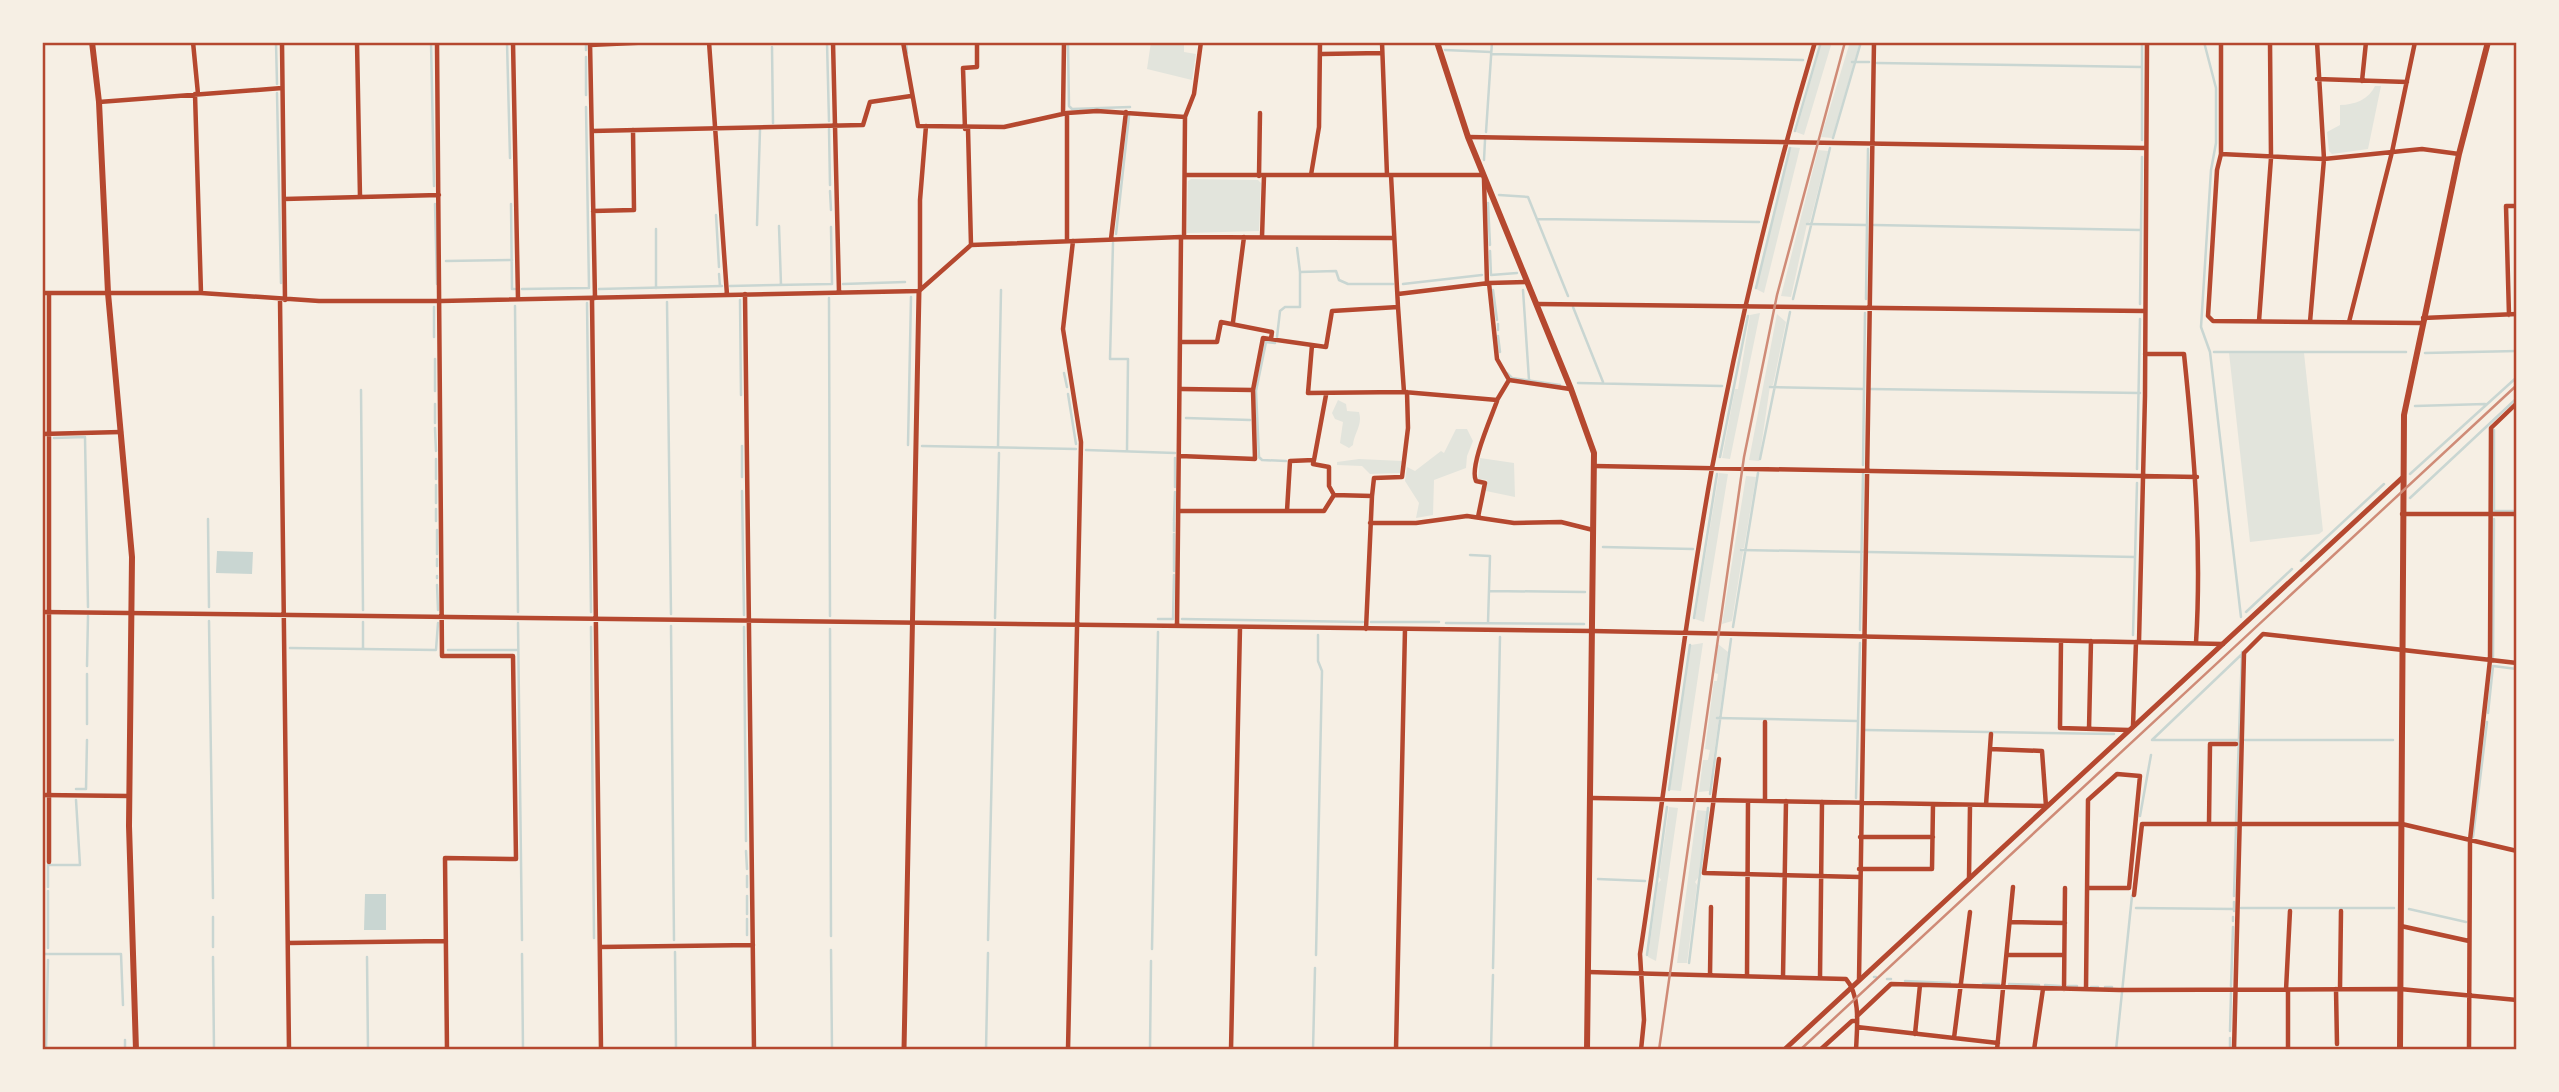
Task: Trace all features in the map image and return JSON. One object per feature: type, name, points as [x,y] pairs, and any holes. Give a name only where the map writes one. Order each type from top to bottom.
[{"type":"main road","points":[[92,42],[99,102],[108,293],[131,536],[129,796],[136,1050]]},
{"type":"main road","points":[[1437,42],[1468,137],[1590,439],[1594,466],[1587,1050]]},
{"type":"main road","points":[[2400,1050],[2401,514],[2404,415],[2422,320],[2487,42]]},
{"type":"street","points":[[193,42],[197,94],[201,293]]},
{"type":"street","points":[[282,42],[289,1050]]},
{"type":"street","points":[[357,42],[360,197]]},
{"type":"street","points":[[437,42],[442,656],[513,656],[516,859],[445,858],[447,1050]]},
{"type":"street","points":[[513,42],[518,299]]},
{"type":"street","points":[[601,1050],[590,43],[654,42]]},
{"type":"street","points":[[709,42],[727,295]]},
{"type":"street","points":[[833,42],[839,292]]},
{"type":"street","points":[[903,42],[918,126],[967,129],[1004,127],[1065,113],[1126,112],[1185,117]]},
{"type":"street","points":[[971,245],[963,68],[978,67],[977,42]]},
{"type":"street","points":[[1064,42],[1070,241],[1063,329],[1081,442],[1068,1050]]},
{"type":"street","points":[[1177,626],[1185,117],[1194,94],[1202,42]]},
{"type":"street","points":[[1311,175],[1319,127],[1322,54],[1320,42]]},
{"type":"street","points":[[1366,629],[1374,478],[1402,477],[1408,428],[1392,238],[1382,42]]},
{"type":"street","points":[[1641,1050],[1644,1020],[1640,954],[1685,634],[1713,467],[1745,304],[1785,142],[1815,42]]},
{"type":"street","points":[[1859,980],[1874,42]]},
{"type":"street","points":[[2131,728],[2143,477],[2147,42]]},
{"type":"street","points":[[2221,42],[2221,154],[2217,170],[2208,316],[2213,321],[2349,322],[2517,314]]},
{"type":"street","points":[[2259,321],[2272,158],[2270,42]]},
{"type":"street","points":[[2310,322],[2324,159],[2317,79],[2317,42]]},
{"type":"street","points":[[2362,81],[2366,42]]},
{"type":"street","points":[[2349,322],[2392,152],[2415,42]]},
{"type":"street","points":[[1322,54],[1382,53]]},
{"type":"street","points":[[2317,79],[2406,82]]},
{"type":"street","points":[[99,102],[282,88]]},
{"type":"street","points":[[592,131],[863,125],[870,102],[911,96]]},
{"type":"street","points":[[1111,239],[1126,112]]},
{"type":"street","points":[[1260,113],[1262,237]]},
{"type":"street","points":[[904,1050],[920,200],[926,126]]},
{"type":"street","points":[[593,211],[634,210],[633,130]]},
{"type":"street","points":[[1468,137],[2146,148]]},
{"type":"street","points":[[2221,154],[2324,159],[2422,149],[2459,154]]},
{"type":"street","points":[[1185,175],[1484,177],[1488,283],[1500,370],[1509,380],[1571,389]]},
{"type":"street","points":[[284,199],[439,195]]},
{"type":"street","points":[[2509,315],[2506,206],[2517,206]]},
{"type":"street","points":[[48,862],[51,612],[45,293],[201,293],[283,299],[441,301],[919,291],[971,245],[1183,237],[1392,238]]},
{"type":"street","points":[[1233,322],[1244,237]]},
{"type":"street","points":[[1398,294],[1488,283],[1527,282]]},
{"type":"street","points":[[745,295],[754,1050]]},
{"type":"street","points":[[1536,304],[1745,304],[2145,312]]},
{"type":"street","points":[[1181,456],[1255,459],[1253,390],[1263,338],[1326,347],[1332,311],[1398,307]]},
{"type":"street","points":[[1181,342],[1217,342],[1221,322],[1233,322],[1272,332],[1271,339]]},
{"type":"street","points":[[1312,345],[1308,393],[1326,395],[1405,392],[1497,400]]},
{"type":"street","points":[[2145,355],[2184,354],[2197,477],[2200,575],[2196,643]]},
{"type":"street","points":[[1478,517],[1485,483],[1476,481],[1474,476],[1477,454],[1497,400],[1509,380]]},
{"type":"street","points":[[1182,389],[1253,390]]},
{"type":"street","points":[[1326,395],[1313,464],[1329,467],[1329,486],[1334,495]]},
{"type":"street","points":[[2469,1050],[2470,840],[2490,660],[2491,428],[2517,403]]},
{"type":"street","points":[[42,434],[121,432]]},
{"type":"street","points":[[1287,511],[1288,464],[1290,461],[1314,460]]},
{"type":"street","points":[[1594,466],[2197,477]]},
{"type":"street","points":[[1784,1050],[2402,478]]},
{"type":"street","points":[[1334,495],[1371,496]]},
{"type":"street","points":[[1180,511],[1324,511],[1334,495]]},
{"type":"street","points":[[2401,514],[2517,514]]},
{"type":"street","points":[[1370,523],[1416,523],[1455,516],[1514,523],[1561,522],[1593,530]]},
{"type":"street","points":[[42,612],[1592,631],[2222,643]]},
{"type":"street","points":[[1231,1050],[1240,627]]},
{"type":"street","points":[[1396,1050],[1405,629]]},
{"type":"street","points":[[2234,1050],[2245,653],[2263,634],[2517,663]]},
{"type":"street","points":[[2061,641],[2060,728],[2131,728]]},
{"type":"street","points":[[2089,729],[2091,641]]},
{"type":"street","points":[[1765,722],[1765,801]]},
{"type":"street","points":[[1986,805],[1991,734]]},
{"type":"street","points":[[2209,824],[2210,744],[2236,744]]},
{"type":"street","points":[[1990,750],[2042,751],[2046,806]]},
{"type":"street","points":[[1718,759],[1704,873],[1859,877]]},
{"type":"street","points":[[2086,989],[2088,800],[2117,774],[2140,776],[2129,888],[2088,888]]},
{"type":"street","points":[[42,795],[129,796]]},
{"type":"street","points":[[1592,798],[2046,806]]},
{"type":"street","points":[[1747,976],[1748,801]]},
{"type":"street","points":[[1783,977],[1786,801]]},
{"type":"street","points":[[1820,978],[1822,802]]},
{"type":"street","points":[[1859,869],[1932,869],[1933,804]]},
{"type":"street","points":[[1969,879],[1970,805]]},
{"type":"street","points":[[2134,895],[2142,824],[2402,824],[2517,851]]},
{"type":"street","points":[[1860,837],[1933,837]]},
{"type":"street","points":[[1997,1050],[2013,887]]},
{"type":"street","points":[[2064,989],[2065,888]]},
{"type":"street","points":[[1710,975],[1711,907]]},
{"type":"street","points":[[2288,1050],[2290,911]]},
{"type":"street","points":[[2337,1044],[2341,911]]},
{"type":"street","points":[[1954,1038],[1970,912]]},
{"type":"street","points":[[2010,922],[2064,923]]},
{"type":"street","points":[[2401,926],[2469,941]]},
{"type":"street","points":[[288,943],[446,942]]},
{"type":"street","points":[[600,947],[753,945]]},
{"type":"street","points":[[2007,955],[2064,956]]},
{"type":"street","points":[[1588,972],[1846,979],[1852,986],[1857,1021],[1856,1050]]},
{"type":"street","points":[[1857,1021],[1891,984],[2122,990],[2400,989],[2517,1000]]},
{"type":"street","points":[[1915,1034],[1920,985]]},
{"type":"street","points":[[2034,1050],[2043,988]]},
{"type":"street","points":[[1821,1050],[1852,1021],[1915,1034],[1998,1043]]},
{"type":"shaded area","points":[[1151,42],[1184,43],[1184,52],[1196,54],[1192,80],[1147,69]]},
{"type":"shaded area","points":[[1822,42],[1832,42],[1804,135],[1796,132]]},
{"type":"shaded area","points":[[1850,42],[1860,42],[1832,138],[1821,137]]},
{"type":"shaded area","points":[[2375,86],[2381,86],[2368,149],[2332,154],[2329,151],[2327,132],[2340,125],[2340,105],[2361,100]]},
{"type":"shaded area","points":[[1791,147],[1800,148],[1764,293],[1756,289]]},
{"type":"shaded area","points":[[1818,150],[1828,151],[1810,222],[1807,224],[1791,297],[1781,296]]},
{"type":"shaded area","points":[[1258,180],[1261,183],[1259,231],[1187,233],[1188,181]]},
{"type":"shaded area","points":[[1760,313],[1730,459],[1722,458],[1735,389],[1738,389],[1750,315]]},
{"type":"shaded area","points":[[1777,314],[1786,322],[1773,385],[1770,386],[1759,461],[1749,460]]},
{"type":"shaded area","points":[[2229,353],[2304,353],[2323,531],[2319,534],[2250,542]]},
{"type":"shaded area","points":[[1338,400],[1346,404],[1347,411],[1359,412],[1359,425],[1353,445],[1349,448],[1340,443],[1343,422],[1335,419],[1332,413]]},
{"type":"shaded area","points":[[1456,429],[1467,429],[1473,441],[1466,468],[1434,480],[1433,515],[1416,518],[1419,503],[1405,481],[1407,467],[1415,471],[1441,451],[1444,453]]},
{"type":"shaded area","points":[[1480,458],[1514,463],[1515,497],[1486,491],[1487,480],[1478,479]]},
{"type":"shaded area","points":[[1359,459],[1402,461],[1400,473],[1370,474],[1362,466],[1337,465],[1337,462]]},
{"type":"shaded area","points":[[1719,473],[1728,474],[1704,622],[1695,619]]},
{"type":"shaded area","points":[[1746,476],[1756,477],[1744,548],[1741,548],[1743,552],[1732,621],[1722,624]]},
{"type":"shaded area","points":[[217,551],[253,552],[252,574],[216,573]]},
{"type":"shaded area","points":[[1703,643],[1681,791],[1670,790],[1691,645]]},
{"type":"shaded area","points":[[1718,644],[1728,652],[1709,791],[1699,792],[1703,760],[1708,760],[1710,750],[1705,749],[1714,681],[1717,681],[1718,674],[1715,673]]},
{"type":"shaded area","points":[[1669,807],[1678,808],[1656,961],[1648,957],[1658,883],[1661,880],[1659,877]]},
{"type":"shaded area","points":[[1697,810],[1707,811],[1698,878],[1695,882],[1697,885],[1687,963],[1677,963]]},
{"type":"shaded area","points":[[365,894],[386,894],[386,930],[364,930]]},
{"type":"waterway","points":[[276,42],[277,84]]},
{"type":"waterway","points":[[431,42],[434,186]]},
{"type":"waterway","points":[[507,42],[510,158]]},
{"type":"waterway","points":[[586,42],[586,50]]},
{"type":"waterway","points":[[827,42],[829,121]]},
{"type":"waterway","points":[[906,42],[907,53]]},
{"type":"waterway","points":[[1486,132],[1492,42]]},
{"type":"waterway","points":[[1795,131],[1821,42]]},
{"type":"waterway","points":[[1833,138],[1861,42]]},
{"type":"waterway","points":[[2142,42],[2142,140]]},
{"type":"waterway","points":[[2204,42],[2216,88],[2216,143],[2211,170],[2201,327],[2210,352],[2241,617]]},
{"type":"waterway","points":[[1068,44],[1069,106],[1072,109],[1130,107]]},
{"type":"waterway","points":[[772,47],[773,123]]},
{"type":"waterway","points":[[1445,50],[1491,52]]},
{"type":"waterway","points":[[1491,54],[1803,60]]},
{"type":"waterway","points":[[586,57],[586,95]]},
{"type":"waterway","points":[[1852,62],[1869,62]]},
{"type":"waterway","points":[[1877,63],[2142,67]]},
{"type":"waterway","points":[[277,93],[281,283]]},
{"type":"waterway","points":[[522,289],[589,288],[586,107]]},
{"type":"waterway","points":[[1116,234],[1129,116]]},
{"type":"waterway","points":[[829,129],[830,185]]},
{"type":"waterway","points":[[757,225],[760,130]]},
{"type":"waterway","points":[[1484,160],[1485,140]]},
{"type":"waterway","points":[[1756,288],[1790,148]]},
{"type":"waterway","points":[[1793,299],[1830,148]]},
{"type":"waterway","points":[[1866,299],[1868,149]]},
{"type":"waterway","points":[[2140,304],[2142,157]]},
{"type":"waterway","points":[[830,191],[831,210]]},
{"type":"waterway","points":[[1499,195],[1528,197],[1568,296]]},
{"type":"waterway","points":[[1488,203],[1490,245]]},
{"type":"waterway","points":[[435,204],[437,284]]},
{"type":"waterway","points":[[511,204],[512,289],[515,289]]},
{"type":"waterway","points":[[716,215],[719,267]]},
{"type":"waterway","points":[[1537,219],[1759,222]]},
{"type":"waterway","points":[[1807,224],[1866,225]]},
{"type":"waterway","points":[[1874,225],[2141,230]]},
{"type":"waterway","points":[[779,226],[781,285]]},
{"type":"waterway","points":[[730,286],[832,284],[831,227]]},
{"type":"waterway","points":[[656,229],[656,288]]},
{"type":"waterway","points":[[1113,243],[1110,359],[1128,359],[1127,450]]},
{"type":"waterway","points":[[1297,248],[1300,272],[1336,271],[1339,280],[1348,284],[1393,284]]},
{"type":"waterway","points":[[1490,251],[1491,275],[1517,273]]},
{"type":"waterway","points":[[446,261],[512,260]]},
{"type":"waterway","points":[[1277,337],[1280,311],[1285,307],[1300,307],[1300,272]]},
{"type":"waterway","points":[[719,274],[720,286]]},
{"type":"waterway","points":[[1403,284],[1482,275]]},
{"type":"waterway","points":[[843,284],[905,282]]},
{"type":"waterway","points":[[599,289],[722,286]]},
{"type":"waterway","points":[[998,447],[1001,290]]},
{"type":"waterway","points":[[1493,290],[1497,320]]},
{"type":"waterway","points":[[1523,290],[1529,380]]},
{"type":"waterway","points":[[908,445],[911,297]]},
{"type":"waterway","points":[[829,298],[830,616]]},
{"type":"waterway","points":[[740,300],[741,395]]},
{"type":"waterway","points":[[667,302],[671,614]]},
{"type":"waterway","points":[[587,303],[591,612]]},
{"type":"waterway","points":[[515,306],[518,612]]},
{"type":"waterway","points":[[434,307],[434,337]]},
{"type":"waterway","points":[[1573,307],[1603,382]]},
{"type":"waterway","points":[[1760,459],[1790,312]]},
{"type":"waterway","points":[[1863,465],[1865,313]]},
{"type":"waterway","points":[[1720,457],[1748,316]]},
{"type":"waterway","points":[[2137,469],[2140,319]]},
{"type":"waterway","points":[[1498,324],[1498,330]]},
{"type":"waterway","points":[[1498,336],[1500,352]]},
{"type":"waterway","points":[[1275,343],[1266,342],[1256,391],[1259,457],[1262,460],[1286,461]]},
{"type":"waterway","points":[[2425,353],[2517,351]]},
{"type":"waterway","points":[[2214,352],[2406,352]]},
{"type":"waterway","points":[[435,359],[435,391]]},
{"type":"waterway","points":[[1064,373],[1067,387]]},
{"type":"waterway","points":[[1507,373],[1512,378],[1560,385]]},
{"type":"waterway","points":[[2410,474],[2517,377]]},
{"type":"waterway","points":[[1578,383],[1722,386]]},
{"type":"waterway","points":[[1770,387],[1864,389]]},
{"type":"waterway","points":[[1871,389],[2140,393]]},
{"type":"waterway","points":[[361,390],[363,610]]},
{"type":"waterway","points":[[1068,394],[1076,444]]},
{"type":"waterway","points":[[2410,498],[2517,398]]},
{"type":"waterway","points":[[435,404],[435,423]]},
{"type":"waterway","points":[[2415,406],[2485,404]]},
{"type":"waterway","points":[[1186,418],[1250,420]]},
{"type":"waterway","points":[[435,428],[436,451]]},
{"type":"waterway","points":[[2494,430],[2494,511],[2517,511]]},
{"type":"waterway","points":[[54,438],[85,437],[88,607]]},
{"type":"waterway","points":[[742,446],[742,477]]},
{"type":"waterway","points":[[922,446],[1076,449]]},
{"type":"waterway","points":[[1086,450],[1175,453]]},
{"type":"waterway","points":[[995,618],[999,453]]},
{"type":"waterway","points":[[1175,458],[1175,487]]},
{"type":"waterway","points":[[436,459],[436,479]]},
{"type":"waterway","points":[[1733,627],[1758,473]]},
{"type":"waterway","points":[[1694,618],[1717,474]]},
{"type":"waterway","points":[[1860,630],[1863,474]]},
{"type":"waterway","points":[[2133,635],[2137,483]]},
{"type":"waterway","points":[[2301,561],[2384,484]]},
{"type":"waterway","points":[[436,485],[436,503]]},
{"type":"waterway","points":[[742,491],[744,615]]},
{"type":"waterway","points":[[1174,521],[1175,492]]},
{"type":"waterway","points":[[436,509],[436,521]]},
{"type":"waterway","points":[[208,519],[209,607]]},
{"type":"waterway","points":[[2493,657],[2494,519]]},
{"type":"waterway","points":[[1174,522],[1174,531]]},
{"type":"waterway","points":[[437,530],[437,554]]},
{"type":"waterway","points":[[1174,534],[1174,571]]},
{"type":"waterway","points":[[1603,547],[1693,549]]},
{"type":"waterway","points":[[1741,550],[1862,552]]},
{"type":"waterway","points":[[1868,552],[2135,557]]},
{"type":"waterway","points":[[1470,555],[1490,556],[1488,623]]},
{"type":"waterway","points":[[437,559],[437,566]]},
{"type":"waterway","points":[[2246,612],[2292,569]]},
{"type":"waterway","points":[[1158,619],[1173,619],[1174,575]]},
{"type":"waterway","points":[[437,585],[438,610]]},
{"type":"waterway","points":[[1489,591],[1585,592]]},
{"type":"waterway","points":[[87,666],[88,616]]},
{"type":"waterway","points":[[1182,619],[1363,622]]},
{"type":"waterway","points":[[209,621],[213,898]]},
{"type":"waterway","points":[[363,622],[363,649]]},
{"type":"waterway","points":[[1371,622],[1439,622]]},
{"type":"waterway","points":[[290,648],[436,650],[438,623]]},
{"type":"waterway","points":[[518,623],[522,940]]},
{"type":"waterway","points":[[1446,623],[1584,624]]},
{"type":"waterway","points":[[671,626],[674,940]]},
{"type":"waterway","points":[[591,627],[594,938]]},
{"type":"waterway","points":[[744,627],[746,841]]},
{"type":"waterway","points":[[830,629],[831,936]]},
{"type":"waterway","points":[[988,940],[995,629]]},
{"type":"waterway","points":[[1152,949],[1158,632]]},
{"type":"waterway","points":[[1316,955],[1322,671],[1318,661],[1318,635]]},
{"type":"waterway","points":[[1493,968],[1500,637]]},
{"type":"waterway","points":[[1710,794],[1731,639]]},
{"type":"waterway","points":[[1856,798],[1860,643]]},
{"type":"waterway","points":[[1669,790],[1690,645]]},
{"type":"waterway","points":[[448,650],[518,650]]},
{"type":"waterway","points":[[2236,821],[2242,652]]},
{"type":"waterway","points":[[2239,740],[2152,740],[2241,655]]},
{"type":"waterway","points":[[2488,713],[2493,666],[2517,669]]},
{"type":"waterway","points":[[87,674],[87,724]]},
{"type":"waterway","points":[[1717,718],[1857,721]]},
{"type":"waterway","points":[[2473,837],[2487,722]]},
{"type":"waterway","points":[[1865,730],[2114,734]]},
{"type":"waterway","points":[[76,789],[86,789],[87,740]]},
{"type":"waterway","points":[[2245,740],[2393,740]]},
{"type":"waterway","points":[[2140,816],[2151,755]]},
{"type":"waterway","points":[[48,887],[48,865],[80,865],[76,800]]},
{"type":"waterway","points":[[1647,955],[1667,807]]},
{"type":"waterway","points":[[1689,963],[1708,808]]},
{"type":"waterway","points":[[2234,896],[2236,828]]},
{"type":"waterway","points":[[746,851],[747,869]]},
{"type":"waterway","points":[[747,876],[747,887]]},
{"type":"waterway","points":[[1598,879],[1645,881]]},
{"type":"waterway","points":[[48,891],[48,948]]},
{"type":"waterway","points":[[747,896],[747,914]]},
{"type":"waterway","points":[[2116,1050],[2132,896]]},
{"type":"waterway","points":[[2234,902],[2234,911]]},
{"type":"waterway","points":[[2136,908],[2234,909]]},
{"type":"waterway","points":[[2241,908],[2394,908]]},
{"type":"waterway","points":[[2409,909],[2466,922]]},
{"type":"waterway","points":[[213,917],[213,947]]},
{"type":"waterway","points":[[747,919],[747,935]]},
{"type":"waterway","points":[[2231,986],[2233,927]]},
{"type":"waterway","points":[[831,950],[832,1050]]},
{"type":"waterway","points":[[675,952],[676,1050]]},
{"type":"waterway","points":[[986,1050],[988,953]]},
{"type":"waterway","points":[[42,954],[121,954],[123,1005]]},
{"type":"waterway","points":[[522,954],[523,1050]]},
{"type":"waterway","points":[[213,957],[214,1050]]},
{"type":"waterway","points":[[367,957],[368,1050]]},
{"type":"waterway","points":[[46,1050],[48,960]]},
{"type":"waterway","points":[[1150,1050],[1151,961]]},
{"type":"waterway","points":[[1313,1050],[1315,968]]},
{"type":"waterway","points":[[1491,1050],[1493,975]]},
{"type":"waterway","points":[[1905,981],[1950,983]]},
{"type":"waterway","points":[[1983,984],[1999,984]]},
{"type":"waterway","points":[[2009,984],[2039,985]]},
{"type":"waterway","points":[[2045,985],[2060,986]]},
{"type":"waterway","points":[[2068,986],[2077,986]]},
{"type":"waterway","points":[[2091,987],[2098,987]]},
{"type":"waterway","points":[[2105,987],[2112,987]]},
{"type":"waterway","points":[[2230,1031],[2231,993]]},
{"type":"waterway","points":[[2230,1038],[2230,1050]]},
{"type":"waterway","points":[[125,1040],[125,1050]]},
{"type":"railway","points":[[1659,1050],[1744,457],[1777,295],[1845,42]]},
{"type":"railway","points":[[1800,1050],[2517,385]]}]
